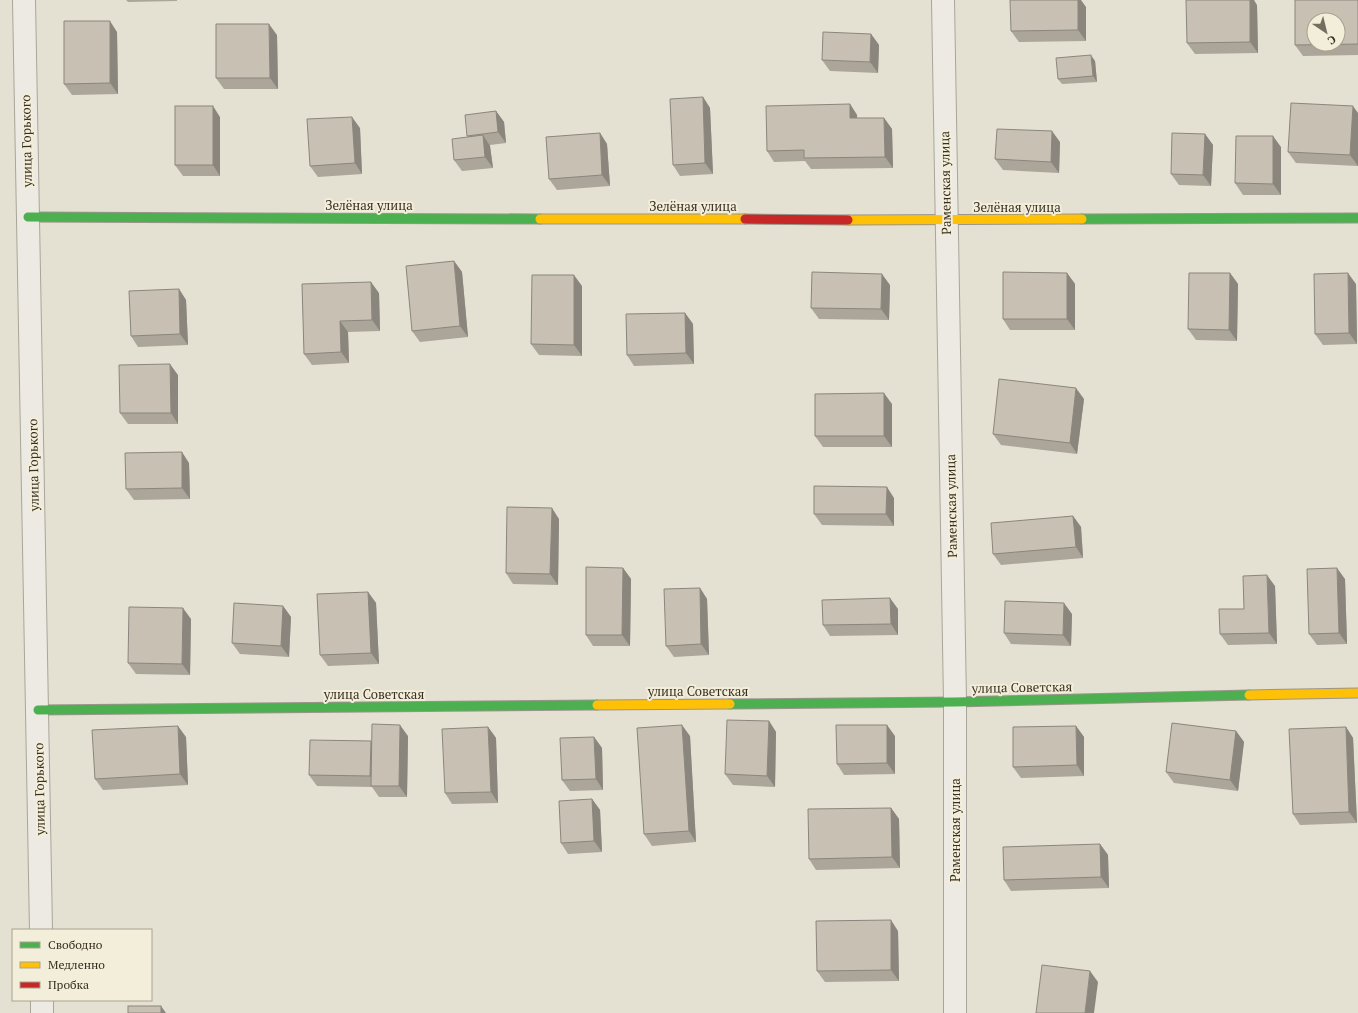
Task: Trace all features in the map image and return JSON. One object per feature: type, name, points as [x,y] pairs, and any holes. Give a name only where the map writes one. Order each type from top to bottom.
[{"type":"street","name":"улица Горького","points":[[24,0],[41,929]]},
{"type":"street","name":"Раменская улица","points":[[943,0],[955,702],[955,1013]]},
{"type":"street","name":"Зелёная улица","points":[[28,217],[946,220],[1358,218]]},
{"type":"street","name":"улица Советская","points":[[38,710],[955,702],[1358,693]]},
{"type":"street","points":[[42,1001],[42,1013]]},
{"type":"building","points":[[1010,0],[1078,0],[1078,30],[1011,31]]},
{"type":"building","points":[[1186,0],[1250,0],[1250,42],[1187,43]]},
{"type":"building","points":[[1295,0],[1358,0],[1358,44],[1346,44],[1346,12],[1306,12],[1306,45],[1295,45]]},
{"type":"building","points":[[64,21],[110,21],[110,83],[64,84]]},
{"type":"building","points":[[216,24],[269,24],[270,78],[216,78]]},
{"type":"building","points":[[823,32],[871,34],[870,62],[822,60]]},
{"type":"building","points":[[1091,55],[1093,76],[1058,79],[1056,58]]},
{"type":"building","points":[[703,97],[705,163],[673,165],[670,99]]},
{"type":"building","points":[[1291,103],[1353,106],[1350,155],[1288,152]]},
{"type":"building","points":[[850,104],[850,118],[884,118],[885,157],[804,158],[804,150],[767,151],[766,106]]},
{"type":"building","points":[[175,106],[213,106],[213,165],[175,165]]},
{"type":"building","points":[[496,111],[498,132],[467,136],[465,115]]},
{"type":"building","points":[[352,117],[355,163],[310,166],[307,119]]},
{"type":"building","points":[[997,129],[1052,131],[1051,162],[995,159]]},
{"type":"building","points":[[600,133],[602,175],[549,179],[546,137]]},
{"type":"building","points":[[1172,133],[1205,134],[1203,175],[1171,174]]},
{"type":"building","points":[[483,135],[485,157],[454,160],[452,139]]},
{"type":"building","points":[[1236,136],[1273,136],[1273,184],[1235,183]]},
{"type":"building","points":[[454,261],[460,326],[412,331],[406,266]]},
{"type":"building","points":[[812,272],[882,274],[881,309],[811,308]]},
{"type":"building","points":[[1003,272],[1067,273],[1067,319],[1003,319]]},
{"type":"building","points":[[1189,273],[1230,273],[1229,330],[1188,329]]},
{"type":"building","points":[[1348,273],[1349,333],[1315,334],[1314,274]]},
{"type":"building","points":[[532,275],[574,275],[574,345],[531,344]]},
{"type":"building","points":[[371,282],[372,320],[340,321],[341,352],[304,354],[302,284]]},
{"type":"building","points":[[179,289],[180,334],[131,336],[129,291]]},
{"type":"building","points":[[685,313],[686,353],[627,355],[626,314]]},
{"type":"building","points":[[170,364],[171,413],[120,413],[119,365]]},
{"type":"building","points":[[999,379],[1076,388],[1070,443],[993,434]]},
{"type":"building","points":[[884,393],[884,436],[815,436],[815,394]]},
{"type":"building","points":[[182,452],[182,488],[126,489],[125,453]]},
{"type":"building","points":[[814,486],[887,487],[886,514],[814,514]]},
{"type":"building","points":[[507,507],[552,508],[550,574],[506,573]]},
{"type":"building","points":[[1073,516],[1076,547],[993,554],[991,523]]},
{"type":"building","points":[[586,567],[623,568],[622,635],[586,635]]},
{"type":"building","points":[[1337,568],[1339,633],[1309,634],[1307,569]]},
{"type":"building","points":[[1267,575],[1269,633],[1220,634],[1219,609],[1244,609],[1243,576]]},
{"type":"building","points":[[700,588],[701,644],[666,646],[664,589]]},
{"type":"building","points":[[368,592],[371,653],[320,655],[317,594]]},
{"type":"building","points":[[890,598],[891,624],[823,625],[822,600]]},
{"type":"building","points":[[1005,601],[1064,603],[1063,635],[1004,633]]},
{"type":"building","points":[[234,603],[283,606],[281,646],[232,643]]},
{"type":"building","points":[[129,607],[183,608],[182,664],[128,663]]},
{"type":"building","points":[[727,720],[769,721],[767,776],[725,774]]},
{"type":"building","points":[[1172,723],[1236,731],[1230,780],[1166,772]]},
{"type":"building","points":[[372,724],[400,725],[399,786],[371,786]]},
{"type":"building","points":[[682,725],[689,831],[644,834],[637,728]]},
{"type":"building","points":[[836,725],[887,725],[887,763],[837,764]]},
{"type":"building","points":[[178,726],[180,774],[95,779],[92,730]]},
{"type":"building","points":[[1076,726],[1077,765],[1013,767],[1013,727]]},
{"type":"building","points":[[488,727],[491,792],[445,793],[442,729]]},
{"type":"building","points":[[1346,727],[1349,812],[1293,814],[1289,729]]},
{"type":"building","points":[[594,737],[596,779],[562,780],[560,738]]},
{"type":"building","points":[[310,740],[371,741],[370,776],[309,775]]},
{"type":"building","points":[[592,799],[594,841],[561,843],[559,801]]},
{"type":"building","points":[[891,808],[892,857],[809,859],[808,809]]},
{"type":"building","points":[[1100,844],[1101,877],[1004,880],[1003,847]]},
{"type":"building","points":[[891,920],[891,970],[817,971],[816,921]]},
{"type":"building","points":[[1042,965],[1090,971],[1085,1013],[1036,1013]]},
{"type":"building","points":[[128,1006],[161,1006],[161,1013],[128,1013]]},
{"type":"traffic: fast","points":[[28,217],[540,219]]},
{"type":"traffic: fast","points":[[1082,219],[1358,218]]},
{"type":"traffic: fast","points":[[730,704],[955,702],[1249,695]]},
{"type":"traffic: fast","points":[[38,710],[597,705]]},
{"type":"traffic: slow","points":[[540,219],[745,219]]},
{"type":"traffic: slow","points":[[848,220],[1082,219]]},
{"type":"traffic: slow","points":[[1249,695],[1358,693]]},
{"type":"traffic: slow","points":[[597,705],[730,704]]},
{"type":"traffic: jam","points":[[745,219],[848,220]]}]
